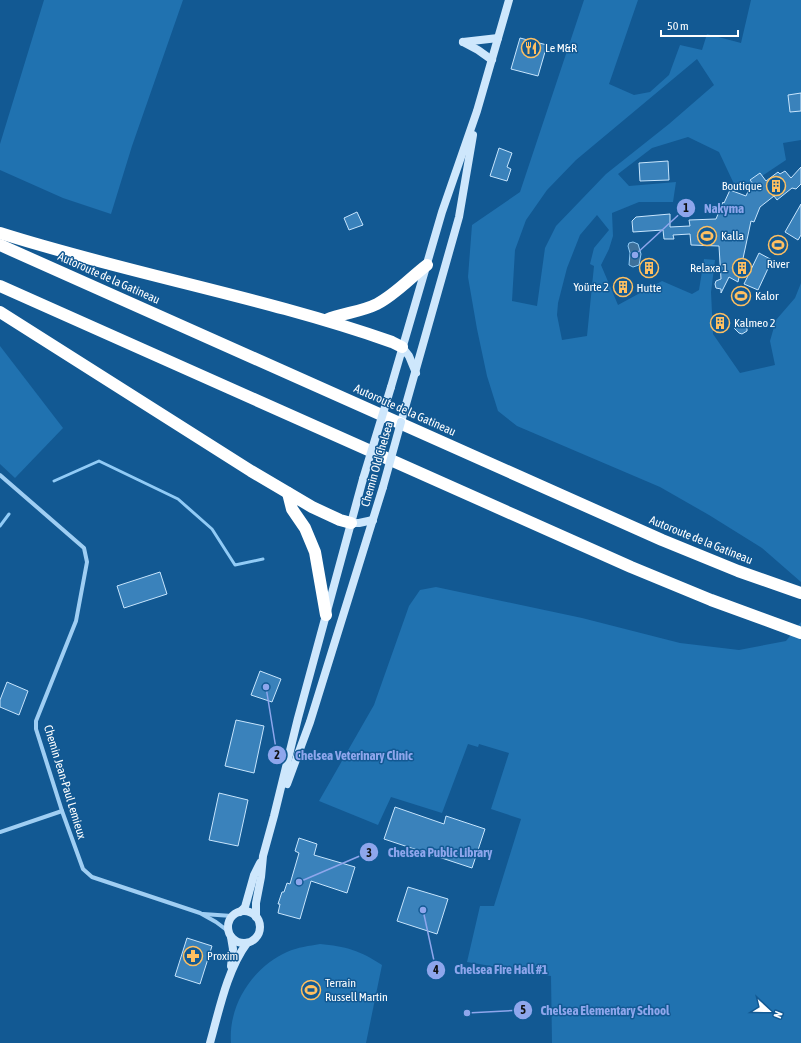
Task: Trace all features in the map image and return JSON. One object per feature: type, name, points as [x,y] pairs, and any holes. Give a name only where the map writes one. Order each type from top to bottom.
[{"type":"highway","points":[[0,233],[93,260],[326,320],[385,339],[402,347]]},
{"type":"highway","name":"Autoroute de la Gatineau","points":[[0,245],[662,540],[738,571],[801,593]]},
{"type":"highway","points":[[326,320],[376,304],[394,292],[427,265]]},
{"type":"highway","points":[[0,286],[631,568],[717,603],[801,633]]},
{"type":"highway","points":[[0,312],[288,493],[337,519],[351,523]]},
{"type":"highway","points":[[288,493],[292,508],[305,528],[315,552],[326,615]]},
{"type":"street","name":"Chemin Old Chelsea","points":[[240,912],[245,907],[254,875],[263,856],[298,718],[363,478],[442,212],[477,111],[509,0]]},
{"type":"street","points":[[492,60],[463,42],[498,38]]},
{"type":"street","name":"Chemin Old Chelsea","points":[[274,816],[310,722],[383,487],[410,394],[459,217],[477,111]]},
{"type":"street","points":[[402,347],[409,356],[416,373]]},
{"type":"street","name":"Chemin Jean-Paul Lemieux","points":[[0,475],[84,548],[86,554],[87,562],[76,620],[36,721],[36,730],[62,811],[83,869],[92,877],[200,913],[232,916]]},
{"type":"street","points":[[351,523],[363,523],[372,520]]},
{"type":"street","points":[[0,832],[62,811]]},
{"type":"street","name":"Chemin Old Chelsea","points":[[256,917],[256,903],[262,877],[263,856]]},
{"type":"street","points":[[210,1043],[228,982],[233,954],[228,924],[232,916],[240,912],[249,912],[256,917],[260,925],[258,933],[252,941],[247,943],[237,942],[230,934]]},
{"type":"street","name":"Chemin Jean-Paul Lemieux","points":[[200,913],[230,934]]},
{"type":"street","points":[[228,982],[240,954],[247,943]]},
{"type":"shaded area","points":[[44,0],[183,0],[132,146],[111,214],[63,198],[0,170],[0,144]]},
{"type":"shaded area","points":[[584,0],[638,0],[609,84],[634,95],[650,92],[669,75],[680,45],[702,50],[707,34],[741,43],[751,0],[801,0],[801,140],[783,143],[786,160],[744,188],[734,184],[719,152],[688,137],[652,148],[618,174],[629,186],[676,182],[673,202],[639,202],[612,213],[613,236],[609,249],[601,265],[618,305],[662,281],[692,294],[699,290],[704,259],[715,260],[711,292],[713,334],[740,373],[775,365],[770,341],[776,320],[795,298],[801,283],[801,582],[762,548],[660,487],[517,426],[498,411],[487,376],[468,277],[472,225],[520,192]],"holes":[[[697,59],[714,85],[669,124],[606,174],[556,226],[545,248],[537,306],[512,301],[515,250],[526,220],[547,190],[576,160]],[[597,215],[609,230],[594,248],[590,264],[594,266],[587,336],[562,340],[557,315],[558,303],[567,268],[580,235]]]},
{"type":"shaded area","points":[[633,242],[638,244],[641,254],[639,265],[633,267],[629,265],[630,253],[628,246],[629,243]]},
{"type":"shaded area","points":[[0,346],[63,428],[15,478],[0,464]]},
{"type":"shaded area","points":[[436,587],[582,618],[680,643],[739,650],[786,641],[801,622],[801,1043],[552,1043],[551,976],[467,962],[480,906],[494,906],[521,819],[491,809],[509,753],[479,744],[478,747],[468,744],[442,813],[391,797],[378,825],[319,801],[374,705],[409,606],[420,590]]},
{"type":"shaded area","name":"Terrain Russell Martin","points":[[320,944],[352,950],[367,956],[382,965],[366,1043],[231,1043],[231,1029],[238,1001],[254,977],[263,967],[287,952]]},
{"type":"building","points":[[520,38],[547,45],[538,76],[511,69]]},
{"type":"building","points":[[801,93],[801,111],[790,112],[788,95]]},
{"type":"building","points":[[499,148],[512,153],[507,167],[511,169],[507,181],[490,176]]},
{"type":"building","points":[[668,161],[669,180],[640,181],[639,163]]},
{"type":"building","points":[[801,167],[801,184],[796,189],[792,188],[777,200],[774,196],[760,207],[754,222],[751,221],[738,282],[729,277],[721,293],[721,289],[716,288],[715,284],[716,281],[721,279],[719,246],[691,245],[690,234],[673,235],[674,239],[664,239],[663,230],[633,232],[632,221],[636,217],[670,214],[670,227],[690,226],[689,220],[716,219],[730,190],[746,196],[749,189],[754,185],[750,180],[760,173],[766,181],[778,172],[780,174],[785,171],[791,178]]},
{"type":"building","points":[[801,204],[801,235],[798,240],[785,232]]},
{"type":"building","points":[[357,212],[363,225],[349,230],[344,218]]},
{"type":"building","points":[[759,253],[772,260],[758,290],[744,284]]},
{"type":"building","name":"Kalmeo 2","points":[[725,317],[726,327],[715,328],[714,318]]},
{"type":"building","points":[[740,323],[744,324],[747,328],[747,331],[742,334],[734,328]]},
{"type":"building","points":[[160,572],[167,594],[124,608],[117,586]]},
{"type":"building","points":[[260,671],[281,679],[272,702],[251,695]]},
{"type":"building","points":[[7,682],[28,691],[19,715],[0,707],[0,700]]},
{"type":"building","points":[[236,720],[264,726],[254,773],[225,766]]},
{"type":"building","points":[[219,793],[248,800],[238,846],[209,840]]},
{"type":"building","points":[[395,807],[444,824],[446,816],[485,829],[472,868],[384,839]]},
{"type":"building","points":[[299,838],[317,844],[314,855],[355,867],[347,893],[311,881],[300,919],[278,913],[280,904],[278,904],[282,892],[284,892],[287,883],[290,884],[299,853],[295,851]]},
{"type":"building","points":[[408,887],[448,899],[437,934],[397,921]]},
{"type":"building","points":[[187,938],[212,946],[200,984],[175,976]]},
{"type":"waterway","points":[[54,481],[99,461],[178,499],[212,529],[235,565],[263,559]]},
{"type":"waterway","points":[[0,526],[9,514]]},
{"type":"place","name":"Le M&R","points":[[531,48]]},
{"type":"place","name":"Boutique","points":[[776,186]]},
{"type":"place","name":"Kalla","points":[[707,236]]},
{"type":"place","name":"River","points":[[778,245]]},
{"type":"place","name":"Nakyma","points":[[635,255]]},
{"type":"place","name":"Hutte","points":[[649,268]]},
{"type":"place","name":"Relaxa 1","points":[[742,268]]},
{"type":"place","name":"Yoürte 2","points":[[623,287]]},
{"type":"place","name":"Kalor","points":[[741,296]]},
{"type":"place","name":"Kalmeo 2","points":[[720,323]]},
{"type":"place","name":"Chelsea Veterinary Clinic","points":[[266,687]]},
{"type":"place","name":"Chelsea Public Library","points":[[299,882]]},
{"type":"place","name":"Chelsea Fire Hall #1","points":[[423,910]]},
{"type":"place","name":"Proxim","points":[[193,956]]},
{"type":"place","name":"Terrain Russell Martin","points":[[311,990]]},
{"type":"place","name":"Chelsea Elementary School","points":[[467,1013]]}]
